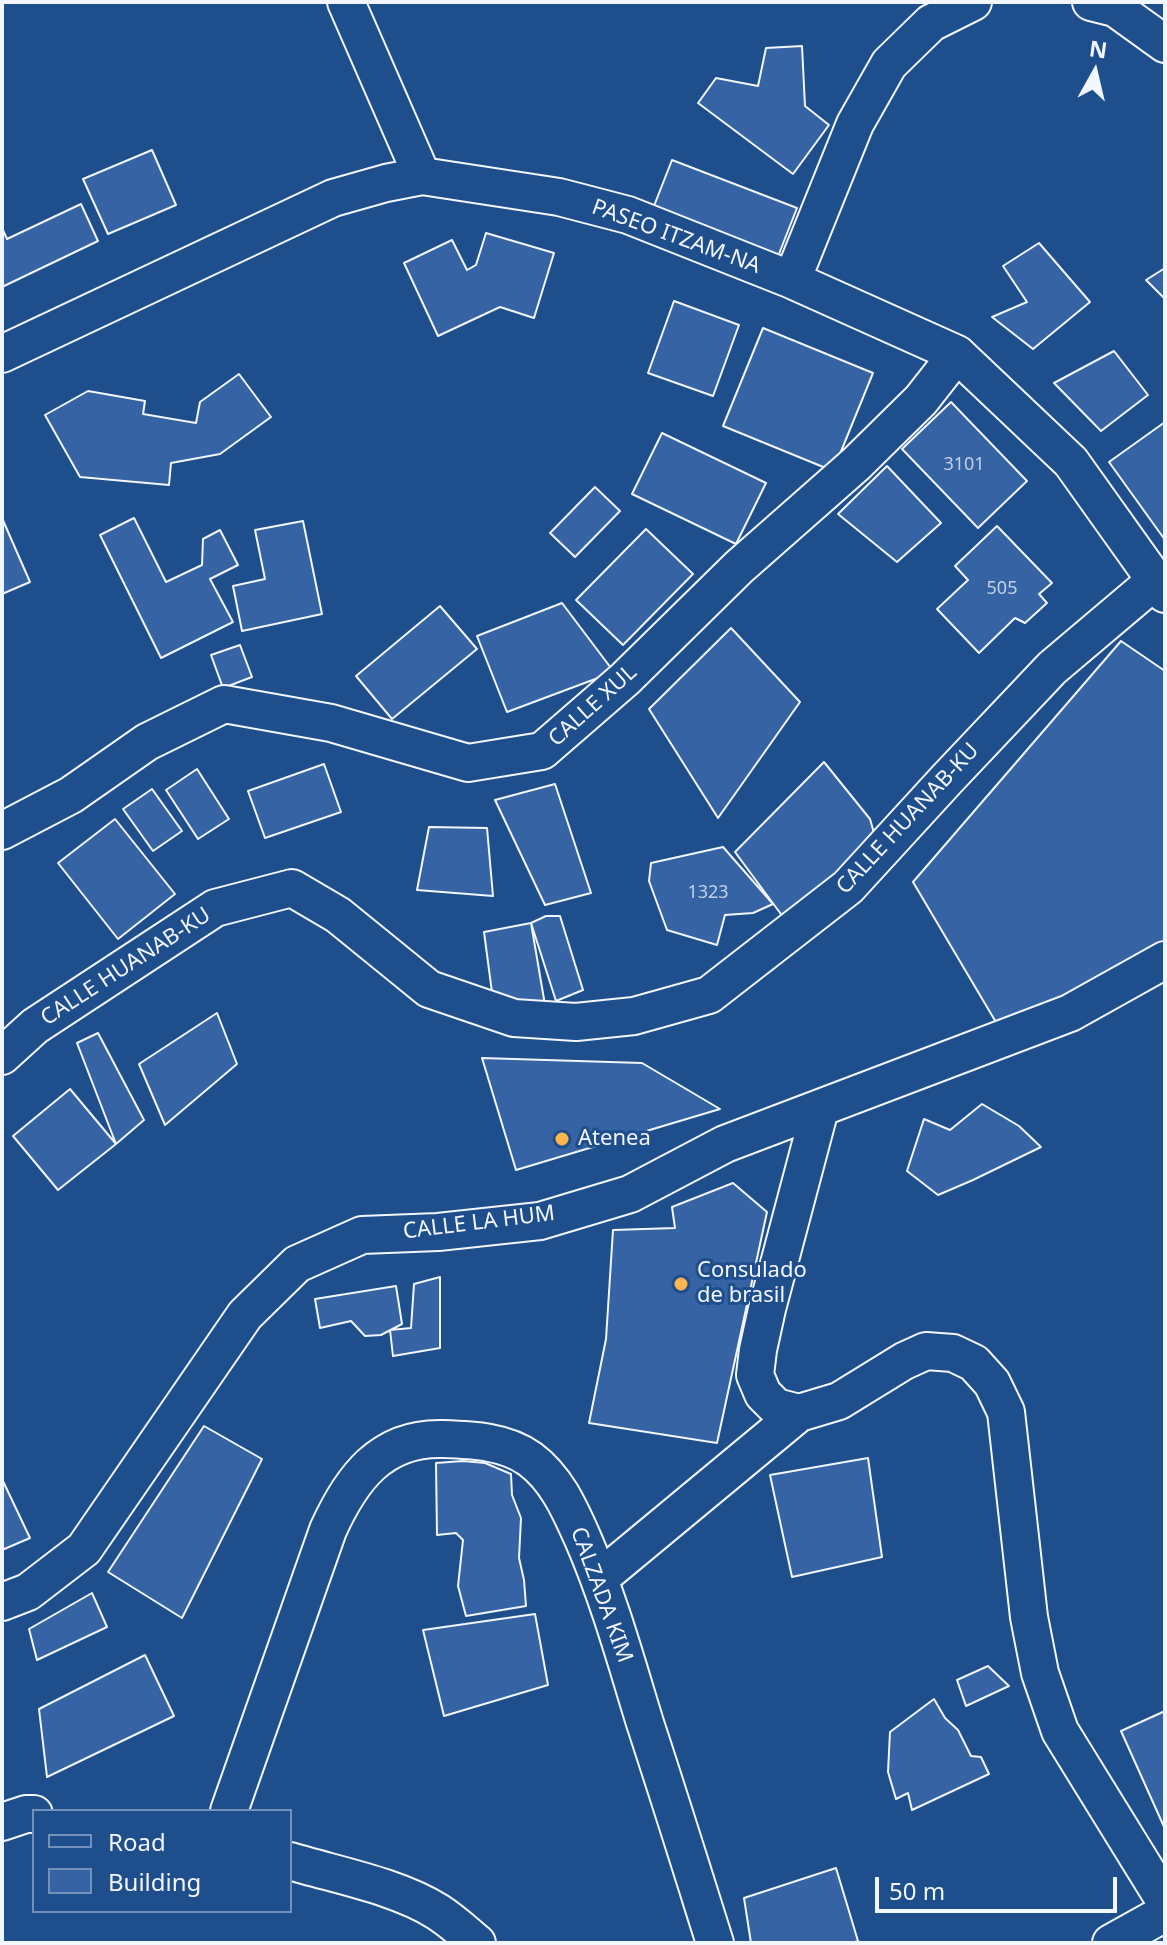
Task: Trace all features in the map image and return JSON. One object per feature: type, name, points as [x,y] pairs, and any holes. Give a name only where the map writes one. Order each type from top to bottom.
[{"type":"street","points":[[346,2],[422,176]]},
{"type":"street","points":[[792,280],[855,124],[889,64],[931,23],[973,2]]},
{"type":"street","points":[[1091,2],[1115,8],[1165,44]]},
{"type":"street","name":"PASEO ITZAM-NA","points":[[2,354],[333,198],[386,183],[422,176],[559,197],[628,215],[792,280],[957,354],[1071,462],[1160,587]]},
{"type":"street","name":"CALLE XUL","points":[[2,831],[71,795],[147,742],[224,704],[331,723],[468,763],[542,751],[625,679],[739,567],[856,464],[921,400],[957,354]]},
{"type":"street","name":"CALLE HUANAB-KU","points":[[2,1056],[35,1026],[215,908],[292,888],[338,915],[429,989],[514,1018],[576,1022],[634,1016],[709,995],[848,887],[1052,668],[1160,587]]},
{"type":"street","name":"CALLE LA HUM","points":[[2,1602],[28,1592],[84,1549],[245,1315],[297,1264],[362,1235],[438,1232],[540,1221],[630,1194],[725,1144],[1070,1013],[1165,960]]},
{"type":"street","points":[[799,1413],[776,1407],[763,1394],[755,1375],[767,1309],[820,1109]]},
{"type":"street","points":[[600,1578],[799,1413],[839,1401],[926,1351],[953,1353],[974,1363],[992,1383],[1006,1412],[1029,1617],[1040,1673],[1060,1731],[1165,1901]]},
{"type":"street","name":"CALZADA KIM","points":[[230,1809],[328,1530],[341,1500],[355,1480],[376,1460],[396,1447],[433,1438],[505,1446],[530,1459],[549,1477],[566,1503],[600,1578],[715,1943]]},
{"type":"street","points":[[2,1822],[32,1814]]},
{"type":"street","points":[[292,1862],[414,1899],[436,1910],[477,1943]]},
{"type":"street","points":[[1111,1943],[1165,1913]]},
{"type":"building","points":[[802,46],[805,106],[829,125],[793,174],[698,103],[716,78],[758,86],[766,48]]},
{"type":"building","points":[[152,150],[176,205],[108,234],[83,179]]},
{"type":"building","points":[[672,160],[797,208],[777,259],[652,211]]},
{"type":"building","points":[[81,204],[98,241],[2,287],[2,228],[7,239]]},
{"type":"building","points":[[486,233],[554,253],[534,318],[500,307],[438,336],[404,263],[452,240],[467,270],[476,265]]},
{"type":"building","points":[[1039,243],[1090,302],[1033,349],[992,317],[1027,302],[1003,266]]},
{"type":"building","points":[[1165,268],[1165,299],[1146,280]]},
{"type":"building","points":[[674,301],[739,325],[713,396],[648,373]]},
{"type":"building","points":[[763,328],[873,373],[833,471],[723,426]]},
{"type":"building","points":[[1114,351],[1148,395],[1101,431],[1054,383]]},
{"type":"building","points":[[239,374],[271,417],[220,454],[171,463],[169,485],[80,477],[45,415],[88,391],[145,401],[143,414],[196,423],[200,402]]},
{"type":"building","points":[[951,402],[1027,481],[978,528],[902,449]]},
{"type":"building","points":[[1165,422],[1165,540],[1109,462]]},
{"type":"building","points":[[662,433],[766,483],[736,544],[632,494]]},
{"type":"building","points":[[887,466],[941,523],[897,562],[838,514]]},
{"type":"building","points":[[595,487],[620,511],[575,557],[550,533]]},
{"type":"building","points":[[2,518],[30,582],[2,594]]},
{"type":"building","points":[[134,518],[166,582],[202,565],[203,539],[220,530],[238,565],[210,579],[233,622],[161,658],[100,535]]},
{"type":"building","points":[[303,521],[322,614],[242,631],[233,586],[265,579],[255,530]]},
{"type":"building","points":[[997,526],[1052,583],[1039,594],[1047,603],[1025,623],[1015,618],[979,653],[937,609],[968,580],[955,566]]},
{"type":"building","points":[[646,529],[693,574],[623,645],[576,600]]},
{"type":"building","points":[[562,603],[614,672],[507,712],[477,636]]},
{"type":"building","points":[[440,606],[477,649],[392,719],[356,676]]},
{"type":"building","points":[[731,628],[800,702],[718,818],[649,709]]},
{"type":"building","points":[[1121,641],[1165,671],[1165,946],[1000,1029],[913,882]]},
{"type":"building","points":[[240,645],[252,677],[223,688],[211,655]]},
{"type":"building","points":[[824,762],[870,819],[876,840],[789,925],[735,852]]},
{"type":"building","points":[[324,764],[341,812],[265,838],[248,791]]},
{"type":"building","points":[[197,769],[229,819],[198,839],[166,790]]},
{"type":"building","points":[[555,784],[591,893],[545,905],[495,800]]},
{"type":"building","points":[[152,789],[182,831],[153,851],[123,809]]},
{"type":"building","points":[[115,819],[175,894],[118,939],[58,863]]},
{"type":"building","points":[[429,827],[487,828],[493,896],[417,890]]},
{"type":"building","points":[[723,847],[773,904],[753,913],[725,915],[717,945],[667,930],[649,881],[651,863]]},
{"type":"building","points":[[546,916],[560,916],[583,990],[556,1001],[531,923]]},
{"type":"building","points":[[531,923],[545,1005],[493,1000],[484,932]]},
{"type":"building","points":[[217,1013],[237,1064],[165,1125],[139,1064]]},
{"type":"building","points":[[98,1033],[144,1120],[116,1144],[77,1043]]},
{"type":"building","name":"Atenea","points":[[482,1058],[642,1063],[720,1109],[516,1170]]},
{"type":"building","points":[[70,1089],[116,1144],[58,1190],[13,1136]]},
{"type":"building","points":[[982,1104],[1019,1126],[1041,1147],[938,1195],[907,1171],[924,1119],[950,1130]]},
{"type":"building","name":"Consulado de brasil","points":[[733,1183],[767,1212],[717,1443],[589,1423],[606,1339],[613,1230],[675,1228],[672,1207]]},
{"type":"building","points":[[440,1277],[440,1348],[393,1356],[390,1330],[411,1328],[414,1284]]},
{"type":"building","points":[[396,1286],[402,1324],[381,1335],[365,1336],[351,1321],[320,1328],[315,1299]]},
{"type":"building","points":[[204,1426],[262,1459],[182,1618],[108,1572]]},
{"type":"building","points":[[868,1458],[882,1557],[792,1577],[770,1475]]},
{"type":"building","points":[[436,1463],[485,1463],[511,1474],[512,1495],[521,1518],[519,1558],[526,1606],[466,1616],[458,1586],[463,1540],[456,1533],[437,1535]]},
{"type":"building","points":[[2,1479],[30,1538],[2,1550]]},
{"type":"building","points":[[92,1593],[107,1627],[37,1660],[29,1629]]},
{"type":"building","points":[[535,1614],[548,1685],[444,1716],[423,1630]]},
{"type":"building","points":[[145,1655],[174,1716],[47,1777],[39,1709]]},
{"type":"building","points":[[988,1666],[1009,1686],[966,1706],[957,1680]]},
{"type":"building","points":[[934,1699],[945,1718],[958,1730],[971,1756],[981,1757],[989,1774],[912,1810],[908,1793],[896,1799],[888,1772],[890,1732]]},
{"type":"building","points":[[1165,1711],[1165,1829],[1121,1731]]},
{"type":"building","points":[[836,1868],[858,1941],[751,1943],[744,1898]]},
{"type":"place","name":"Atenea","points":[[562,1139]]},
{"type":"place","name":"Consulado de brasil","points":[[681,1284]]}]
